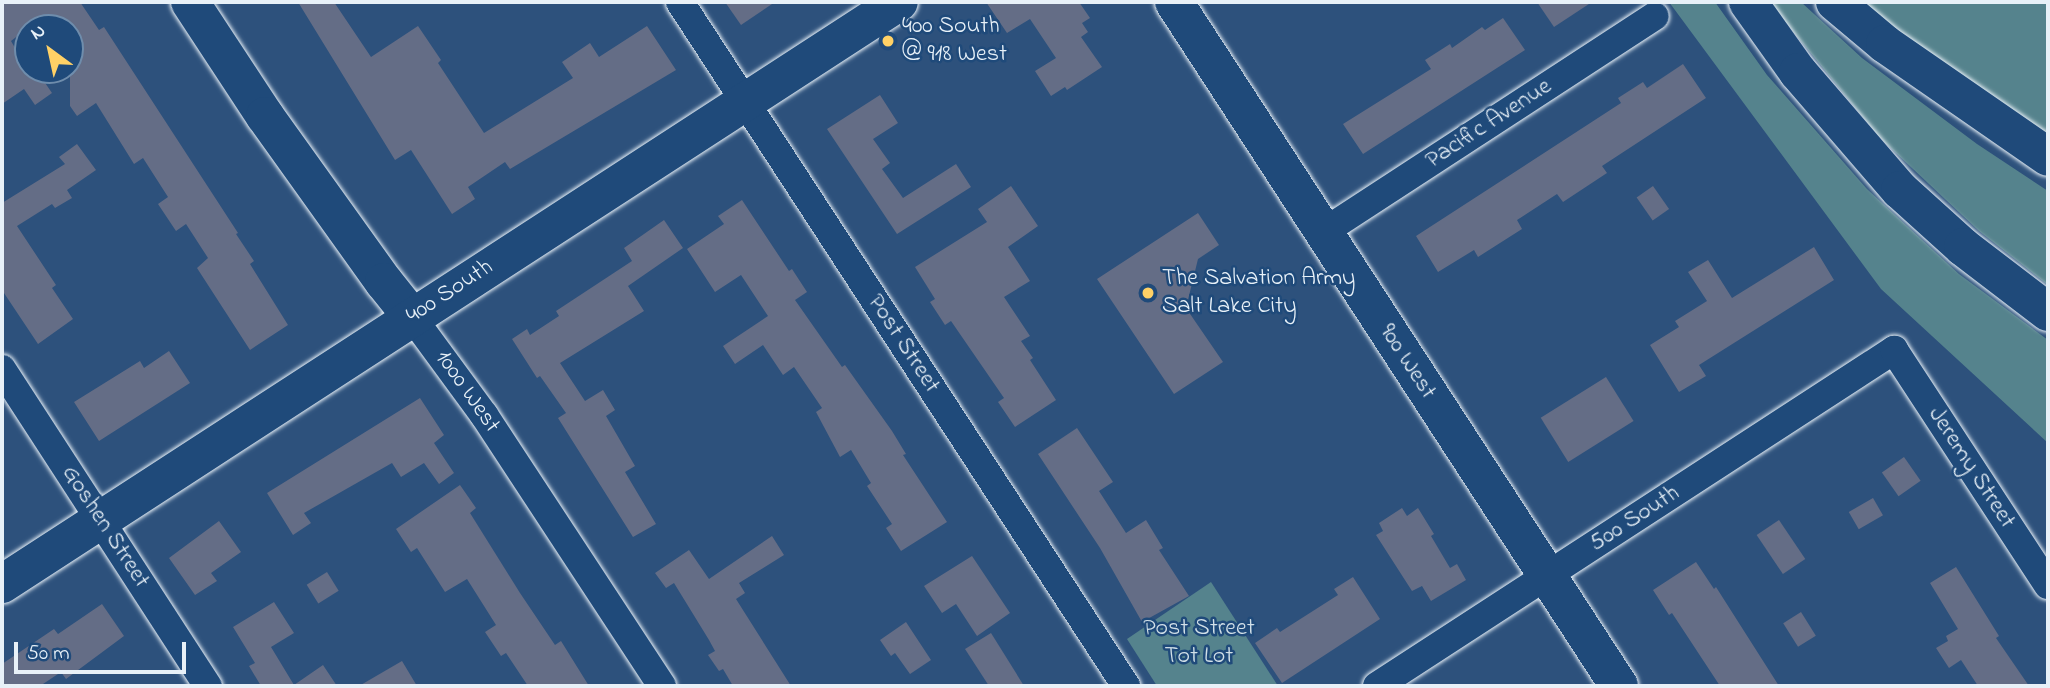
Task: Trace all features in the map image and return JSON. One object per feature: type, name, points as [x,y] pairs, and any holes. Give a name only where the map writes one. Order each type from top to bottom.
[{"type":"main road","name":"1000 West","points":[[190,2],[265,116],[412,317]]},
{"type":"main road","name":"400 South","points":[[2,584],[899,2]]},
{"type":"main road","name":"900 West","points":[[1174,2],[1619,686]]},
{"type":"main road","points":[[1748,2],[1798,72],[1900,190],[1963,247],[2048,312]]},
{"type":"main road","points":[[1835,2],[1885,44],[2048,158]]},
{"type":"street","name":"Post Street","points":[[680,2],[1126,686]]},
{"type":"street","name":"Pacific Avenue","points":[[1322,233],[1655,16]]},
{"type":"street","name":"1000 West","points":[[412,317],[484,415],[662,686]]},
{"type":"street","name":"500 South","points":[[1377,686],[1894,350]]},
{"type":"street","name":"Jeremy Street","points":[[1894,350],[2048,585]]},
{"type":"street","name":"Goshen Street","points":[[2,369],[208,686]]},
{"type":"green space","points":[[1669,2],[1715,2],[1767,75],[1867,189],[1959,274],[2048,340],[2048,443],[1881,289]]},
{"type":"green space","points":[[1769,2],[1801,2],[1862,58],[1977,144],[2048,191],[2048,285],[1979,231],[1880,138]]},
{"type":"green space","points":[[1859,2],[2048,2],[2048,142]]},
{"type":"green space","name":"Post Street Tot Lot","points":[[1211,582],[1278,686],[1157,686],[1127,639]]},
{"type":"building","points":[[2,2],[80,2],[99,30],[104,27],[238,233],[236,234],[254,261],[250,264],[288,325],[250,350],[197,268],[208,258],[186,224],[176,231],[158,204],[168,197],[143,158],[134,164],[96,103],[77,116],[70,106],[70,84],[84,84],[84,14],[14,14],[14,39],[11,41],[14,46],[14,84],[46,84],[52,93],[35,105],[24,89],[2,104]]},
{"type":"building","points":[[298,2],[334,2],[371,57],[418,26],[441,60],[438,63],[484,133],[573,78],[562,62],[590,43],[599,57],[647,26],[676,70],[510,169],[505,162],[468,187],[475,199],[452,214],[411,150],[395,160]]},
{"type":"building","points":[[725,2],[775,2],[741,25]]},
{"type":"building","points":[[986,2],[1079,2],[1090,18],[1082,23],[1088,32],[1081,37],[1102,67],[1067,90],[1065,87],[1051,96],[1035,71],[1056,58],[1030,19],[1007,33]]},
{"type":"building","points":[[1537,2],[1592,2],[1554,27]]},
{"type":"building","points":[[1503,18],[1525,50],[1363,154],[1343,124],[1431,69],[1425,60],[1450,44],[1452,48],[1482,27],[1485,30]]},
{"type":"building","points":[[1683,64],[1706,98],[1602,166],[1607,173],[1563,202],[1557,194],[1517,220],[1522,229],[1478,257],[1474,250],[1438,272],[1416,236],[1621,103],[1618,98],[1643,82],[1647,88]]},
{"type":"building","points":[[880,95],[898,123],[873,139],[890,163],[882,169],[903,198],[956,164],[971,187],[897,234],[827,129]]},
{"type":"building","points":[[77,144],[96,170],[67,190],[72,198],[55,208],[52,204],[17,226],[56,285],[52,288],[73,319],[38,344],[2,290],[2,203],[65,164],[59,157]]},
{"type":"building","points":[[1011,186],[1038,226],[1008,247],[1030,281],[1004,297],[1030,336],[1021,341],[1056,400],[1015,427],[998,402],[1004,398],[951,321],[945,325],[930,302],[935,299],[915,267],[987,222],[978,209]]},
{"type":"building","points":[[1653,186],[1669,209],[1653,220],[1637,197]]},
{"type":"building","points":[[742,200],[789,271],[792,269],[807,292],[795,300],[892,431],[906,454],[903,455],[947,522],[901,551],[886,528],[892,524],[867,486],[871,483],[851,450],[840,457],[816,412],[822,408],[794,367],[783,375],[763,345],[735,364],[723,346],[768,316],[741,275],[715,292],[687,249],[724,224],[718,216]]},
{"type":"building","name":"The Salvation Army Salt Lake City","points":[[1198,213],[1219,245],[1198,259],[1186,308],[1223,362],[1174,394],[1097,279]]},
{"type":"building","points":[[664,220],[683,248],[628,286],[644,311],[560,363],[585,401],[603,390],[615,410],[606,416],[635,466],[625,472],[656,524],[633,537],[558,418],[566,413],[540,376],[537,378],[512,339],[527,329],[530,335],[559,316],[556,311],[632,261],[624,248]]},
{"type":"building","points":[[1814,247],[1834,280],[1699,365],[1706,376],[1679,392],[1650,345],[1679,327],[1675,321],[1707,301],[1688,272],[1708,260],[1732,298]]},
{"type":"building","points":[[169,351],[190,383],[99,441],[74,402],[140,361],[144,368]]},
{"type":"building","points":[[1606,377],[1634,421],[1568,462],[1541,418]]},
{"type":"building","points":[[420,398],[444,435],[434,443],[454,473],[439,484],[424,463],[401,477],[392,463],[304,513],[311,523],[293,535],[267,493]]},
{"type":"building","points":[[1077,428],[1113,482],[1099,491],[1126,533],[1146,520],[1163,548],[1159,550],[1189,596],[1142,622],[1100,548],[1038,454]]},
{"type":"building","points":[[1904,457],[1921,481],[1899,496],[1882,472]]},
{"type":"building","points":[[460,485],[476,508],[470,513],[520,593],[555,645],[561,641],[589,686],[528,686],[506,653],[501,656],[485,632],[496,625],[467,579],[445,592],[417,548],[411,552],[396,529]]},
{"type":"building","points":[[1873,498],[1883,515],[1859,529],[1849,512]]},
{"type":"building","points":[[1402,508],[1407,516],[1418,508],[1450,568],[1457,564],[1466,580],[1431,601],[1422,586],[1412,591],[1376,535],[1383,531],[1379,523]]},
{"type":"building","points":[[1779,520],[1805,559],[1783,574],[1757,535]]},
{"type":"building","points":[[219,521],[241,552],[211,573],[217,581],[195,595],[169,558]]},
{"type":"building","points":[[772,536],[784,555],[739,583],[745,593],[736,599],[791,686],[733,686],[723,669],[719,671],[708,655],[715,651],[674,583],[666,588],[655,573],[689,550],[709,579]]},
{"type":"building","points":[[972,556],[1010,613],[977,636],[956,604],[942,613],[924,586]]},
{"type":"building","points":[[1696,562],[1714,589],[1716,587],[1779,686],[1720,686],[1672,613],[1669,615],[1653,590]]},
{"type":"building","points":[[1956,567],[1999,636],[1996,638],[2029,686],[1978,686],[1961,660],[1949,668],[1936,648],[1948,641],[1946,636],[1958,629],[1930,583]]},
{"type":"building","points":[[327,572],[339,591],[318,603],[307,585]]},
{"type":"building","points":[[1353,577],[1380,619],[1282,683],[1255,643],[1277,628],[1280,632],[1338,595],[1334,589]]},
{"type":"building","points":[[274,602],[294,633],[271,647],[294,685],[323,665],[337,686],[261,686],[249,666],[255,663],[233,627]]},
{"type":"building","points":[[102,604],[124,636],[66,679],[61,672],[40,686],[2,686],[2,664],[54,629],[58,634]]},
{"type":"building","points":[[1801,612],[1816,636],[1798,647],[1783,623]]},
{"type":"building","points":[[906,622],[931,660],[910,674],[895,653],[891,656],[880,640]]},
{"type":"building","points":[[991,633],[1024,686],[989,686],[965,649]]},
{"type":"building","points":[[402,661],[417,686],[359,686]]},
{"type":"place","name":"400 South @ 918 West","points":[[888,41]]},
{"type":"place","name":"The Salvation Army Salt Lake City","points":[[1148,293]]}]
